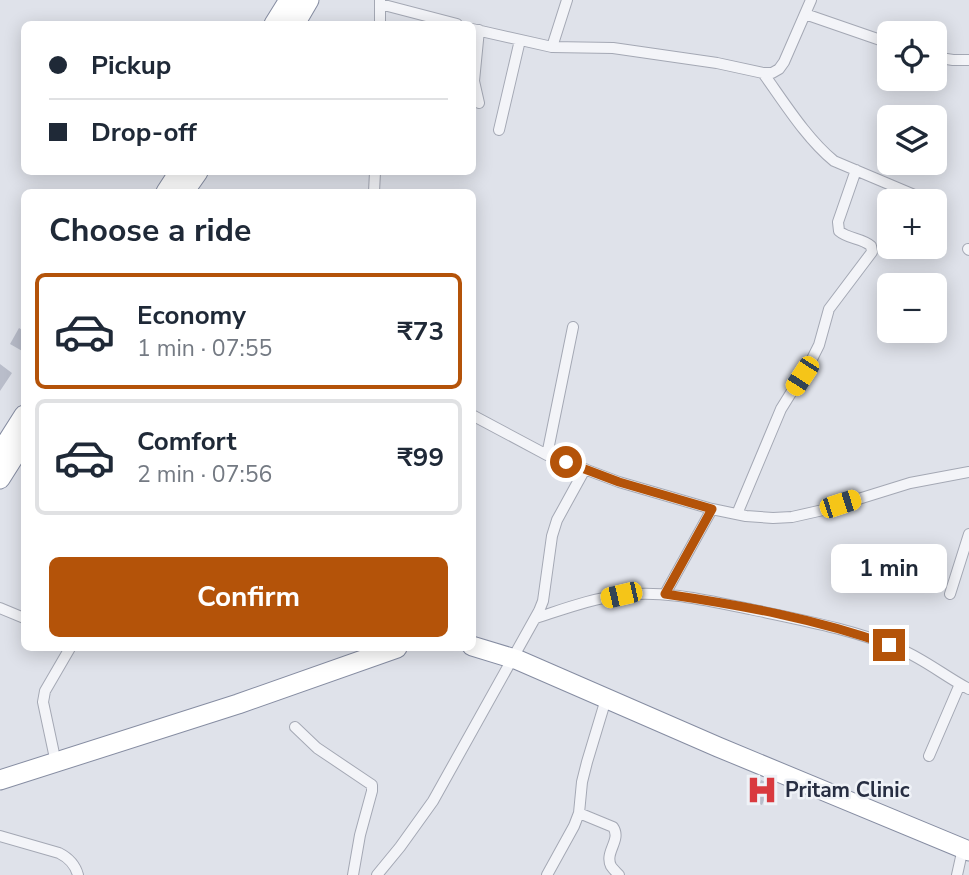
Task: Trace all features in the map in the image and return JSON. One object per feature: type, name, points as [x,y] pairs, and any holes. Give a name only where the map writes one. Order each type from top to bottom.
[{"type":"highway","points":[[276,21],[289,0]]},
{"type":"highway","points":[[297,21],[309,0]]},
{"type":"highway","points":[[0,453],[21,420]]},
{"type":"highway","points":[[0,479],[21,446]]},
{"type":"highway","points":[[476,647],[513,659],[966,849]]},
{"type":"highway","points":[[0,780],[238,704],[387,651]]},
{"type":"street","points":[[552,47],[567,0]]},
{"type":"street","points":[[476,29],[552,47],[612,48],[772,73],[784,62],[811,0]]},
{"type":"street","points":[[380,21],[380,2],[446,21]]},
{"type":"street","points":[[805,14],[877,39]]},
{"type":"street","points":[[499,130],[520,40]]},
{"type":"street","points":[[947,59],[969,60]]},
{"type":"street","points":[[763,73],[826,155],[834,161],[901,189]]},
{"type":"street","points":[[476,89],[479,103]]},
{"type":"street","points":[[737,514],[781,409],[819,345],[829,309],[872,252],[871,246],[866,242],[843,235],[839,231],[838,222],[856,170]]},
{"type":"street","points":[[547,455],[573,327]]},
{"type":"street","points":[[476,417],[547,455],[619,482],[737,514],[792,517],[910,483],[969,472]]},
{"type":"street","points":[[377,875],[433,801],[536,618],[542,601],[557,520],[585,469]]},
{"type":"street","points":[[665,594],[712,509]]},
{"type":"street","points":[[950,594],[969,534]]},
{"type":"street","points":[[536,618],[579,604],[621,595],[665,594],[804,620],[902,650],[964,686],[929,756]]},
{"type":"street","points":[[0,608],[21,617]]},
{"type":"street","points":[[56,763],[43,702],[45,691],[68,651]]},
{"type":"street","points":[[547,875],[579,813],[582,782],[606,699]]},
{"type":"street","points":[[295,726],[317,748],[372,785],[353,875]]},
{"type":"street","points":[[579,813],[613,827],[616,831],[609,859],[618,875]]},
{"type":"street","points":[[0,836],[68,857],[78,875]]},
{"type":"street","points":[[957,875],[966,849]]},
{"type":"building","points":[[19,328],[21,329],[21,350],[10,344]]},
{"type":"building","points":[[0,364],[12,373],[0,391]]},
{"type":"building","points":[[761,780],[771,784],[762,805],[752,801]]},
{"type":"place","name":"Pritam Clinic","points":[[762,790]]},
{"type":"route","points":[[566,462],[619,482],[712,509],[665,594],[804,620],[889,645]]}]
